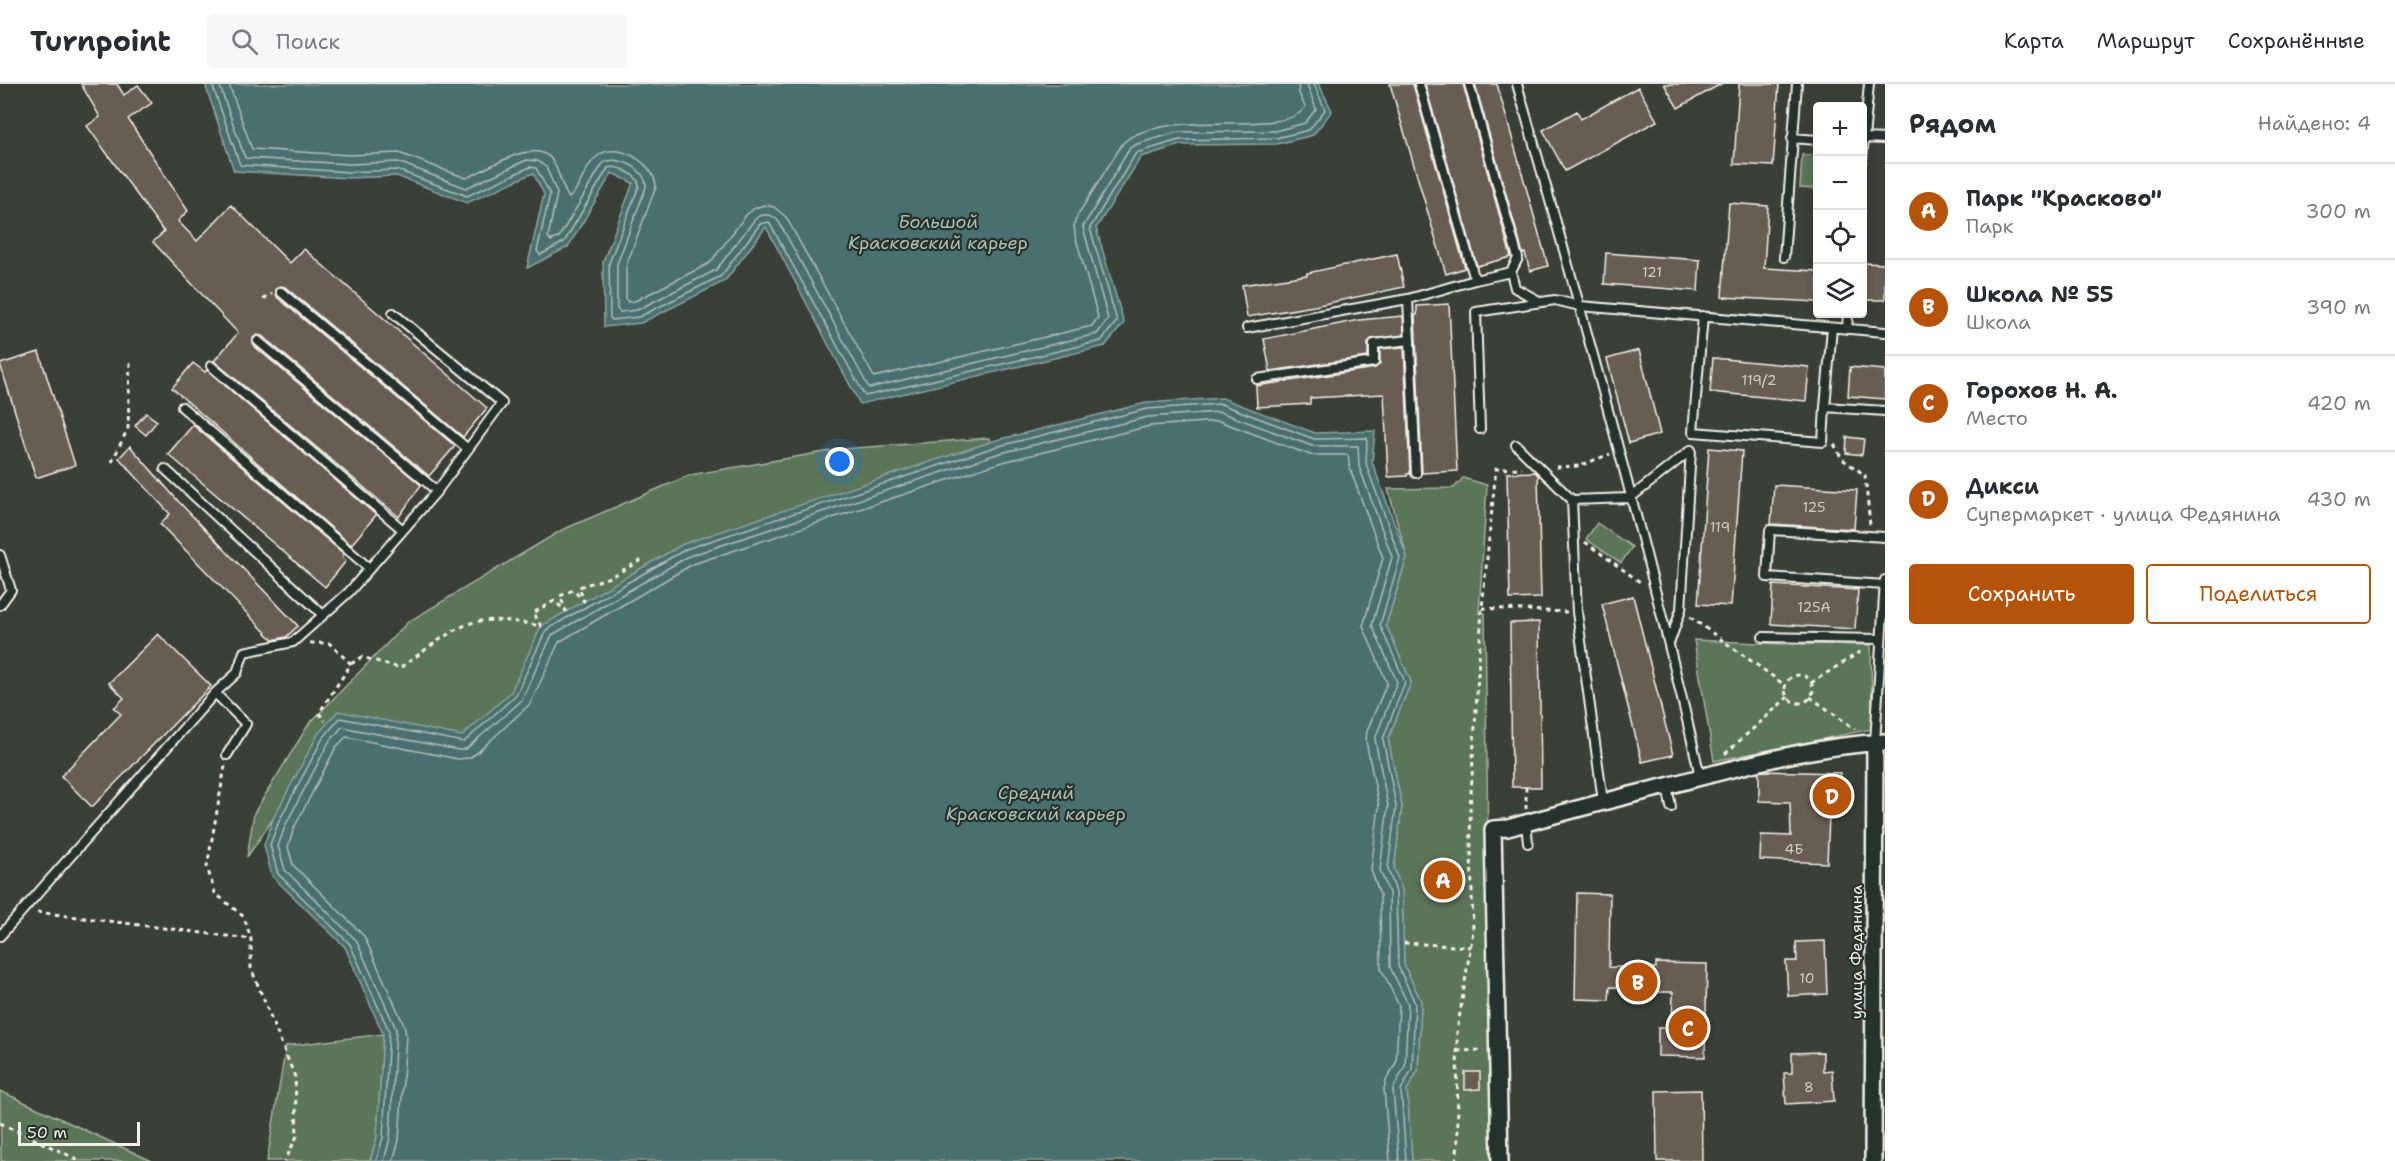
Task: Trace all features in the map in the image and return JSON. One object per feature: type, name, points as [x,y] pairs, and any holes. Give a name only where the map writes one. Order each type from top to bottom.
[{"type":"street","points":[[1500,1161],[1493,829],[1508,828],[1526,818],[1701,776],[1835,746],[1880,742]]},
{"type":"street","name":"улица Федянина","points":[[1873,1161],[1880,742]]},
{"type":"lane","points":[[1419,84],[1475,280]]},
{"type":"lane","points":[[1469,84],[1518,258],[1511,272],[1515,288],[1541,302]]},
{"type":"lane","points":[[1517,84],[1580,306],[1670,641],[1701,776]]},
{"type":"lane","points":[[1784,257],[1797,84]]},
{"type":"lane","points":[[1867,107],[1869,84]]},
{"type":"lane","points":[[1792,138],[1813,140]]},
{"type":"lane","points":[[1867,141],[1885,139]]},
{"type":"lane","points":[[1247,328],[1408,299],[1511,272]]},
{"type":"lane","points":[[281,292],[468,449]]},
{"type":"lane","points":[[1408,299],[1416,473]]},
{"type":"lane","points":[[1480,429],[1476,312],[1555,300],[1580,306],[1885,332]]},
{"type":"lane","points":[[0,936],[215,693],[237,673],[244,652],[293,642],[349,592],[437,491],[502,403],[393,313]]},
{"type":"lane","points":[[1702,316],[1694,432],[1823,442],[1832,328]]},
{"type":"lane","points":[[1847,329],[1848,318]]},
{"type":"lane","points":[[1257,379],[1374,362],[1374,344],[1410,340]]},
{"type":"lane","points":[[258,341],[437,491]]},
{"type":"lane","points":[[211,366],[402,530]]},
{"type":"lane","points":[[182,407],[369,568]]},
{"type":"lane","points":[[1826,407],[1885,411]]},
{"type":"lane","points":[[1516,445],[1572,500],[1577,612],[1603,801]]},
{"type":"lane","points":[[1572,500],[1630,498],[1691,450],[1681,610],[1670,641]]},
{"type":"lane","points":[[165,469],[323,615]]},
{"type":"lane","points":[[1885,537],[1770,530],[1767,577],[1885,585]]},
{"type":"lane","points":[[0,555],[11,590],[0,605]]},
{"type":"lane","name":"улица Федянина","points":[[1880,742],[1881,639],[1885,580]]},
{"type":"lane","points":[[1763,637],[1881,639]]},
{"type":"lane","points":[[215,693],[246,724],[227,755]]},
{"type":"lane","points":[[1667,786],[1671,807]]},
{"type":"lane","points":[[1526,818],[1528,843]]},
{"type":"path","points":[[112,462],[128,428],[130,363]]},
{"type":"path","points":[[1832,441],[1842,459],[1865,475],[1871,536]]},
{"type":"path","points":[[1456,1161],[1458,1143],[1457,1032],[1473,931],[1470,810],[1482,608],[1496,469],[1579,466],[1617,450]]},
{"type":"path","points":[[325,721],[319,713],[351,664],[362,657],[400,668],[439,641],[471,624],[506,620],[541,626],[533,613],[554,601],[566,611],[560,596],[573,590],[584,601],[579,587],[610,577],[642,560]]},
{"type":"path","points":[[1482,608],[1577,612]]},
{"type":"path","points":[[1811,683],[1881,639]]},
{"type":"path","points":[[293,642],[329,643],[351,664]]},
{"type":"path","points":[[1803,676],[1811,683],[1810,697],[1797,703],[1788,697],[1786,686],[1792,677],[1803,676]]},
{"type":"path","points":[[1701,776],[1788,697]]},
{"type":"path","points":[[1810,697],[1880,742]]},
{"type":"path","points":[[227,755],[207,867],[215,893],[244,917],[251,939],[251,968],[295,1077],[297,1136],[285,1161]]},
{"type":"path","points":[[1526,787],[1526,818]]},
{"type":"path","points":[[23,910],[251,939]]},
{"type":"path","points":[[1404,944],[1471,947]]},
{"type":"path","points":[[1457,1051],[1498,1050]]},
{"type":"path","points":[[0,1124],[81,1161]]},
{"type":"green space","points":[[1802,155],[1813,155],[1813,189],[1800,188]]},
{"type":"green space","points":[[989,438],[990,447],[515,694],[469,742],[292,786],[247,857],[254,813],[309,724],[408,622],[562,530],[690,475],[842,449]]},
{"type":"green space","points":[[1463,478],[1487,485],[1479,613],[1485,613],[1492,1161],[1412,1161],[1407,1090],[1418,1071],[1421,1001],[1404,965],[1402,890],[1394,869],[1402,806],[1388,739],[1411,682],[1386,625],[1407,557],[1388,489],[1454,488]]},
{"type":"green space","points":[[1597,523],[1632,547],[1621,563],[1586,539]]},
{"type":"green space","points":[[1694,640],[1871,645],[1872,729],[1714,761]]},
{"type":"green space","points":[[383,1034],[377,1137],[370,1161],[267,1161],[286,1046]]},
{"type":"green space","points":[[0,1091],[152,1161],[1,1161]]},
{"type":"water","name":"Большой Красковский карьер","points":[[205,84],[1319,84],[1332,111],[1313,135],[1277,144],[1180,145],[1141,157],[1096,228],[1124,323],[1105,346],[860,404],[766,227],[725,281],[641,323],[604,327],[603,262],[633,183],[612,173],[568,247],[527,268],[544,194],[533,173],[467,203],[397,176],[349,178],[234,171]]},
{"type":"water","name":"Средний Красковский карьер","points":[[1222,398],[1315,433],[1375,431],[1372,462],[1407,557],[1386,625],[1411,682],[1388,739],[1402,806],[1394,869],[1402,890],[1404,965],[1421,1001],[1418,1071],[1407,1090],[1412,1161],[370,1161],[377,1137],[383,1034],[345,947],[272,876],[264,845],[273,819],[318,734],[338,711],[462,736],[511,692],[541,626],[683,544],[993,441],[1146,403]]},
{"type":"building","points":[[81,84],[117,84],[124,95],[138,85],[152,103],[128,119],[188,211],[178,221],[197,241],[231,205],[290,263],[304,249],[487,408],[463,437],[285,287],[280,286],[276,289],[277,297],[455,446],[429,476],[262,336],[257,335],[253,338],[254,346],[421,485],[399,517],[214,361],[238,333],[153,242],[164,232],[87,126],[100,117]]},
{"type":"building","points":[[1390,84],[1413,84],[1465,268],[1446,274]]},
{"type":"building","points":[[1425,84],[1463,84],[1511,257],[1477,266]]},
{"type":"building","points":[[1475,84],[1497,84],[1548,266],[1530,271],[1525,253],[1523,254]]},
{"type":"building","points":[[1664,84],[1721,84],[1678,108]]},
{"type":"building","points":[[1739,84],[1779,84],[1773,166],[1734,164]]},
{"type":"building","points":[[1638,87],[1657,121],[1565,171],[1543,130],[1577,111],[1581,119]]},
{"type":"building","points":[[1729,203],[1768,206],[1764,268],[1813,271],[1813,302],[1722,297]]},
{"type":"building","points":[[1606,253],[1700,260],[1698,291],[1604,284]]},
{"type":"building","points":[[1397,254],[1404,287],[1247,317],[1242,285],[1307,275],[1307,273]]},
{"type":"building","points":[[1867,263],[1885,264],[1885,300],[1867,300]]},
{"type":"building","points":[[1449,304],[1457,471],[1422,473],[1415,315],[1417,315],[1417,306]]},
{"type":"building","points":[[1403,316],[1404,335],[1371,339],[1368,343],[1368,357],[1270,371],[1264,339],[1359,320]]},
{"type":"building","points":[[1404,347],[1410,474],[1407,476],[1388,477],[1384,394],[1310,398],[1310,404],[1257,407],[1256,386],[1375,368],[1380,364],[1380,349]]},
{"type":"building","points":[[1639,350],[1660,434],[1629,443],[1607,359]]},
{"type":"building","points":[[39,352],[75,465],[36,478],[0,364]]},
{"type":"building","points":[[1713,358],[1809,367],[1806,401],[1710,392]]},
{"type":"building","points":[[193,363],[205,372],[207,370],[376,515],[351,545],[172,388]]},
{"type":"building","points":[[1850,367],[1885,370],[1885,399],[1848,396]]},
{"type":"building","points":[[146,413],[157,421],[146,435],[135,426]]},
{"type":"building","points":[[193,425],[344,554],[342,557],[346,561],[325,587],[168,454]]},
{"type":"building","points":[[1847,437],[1864,439],[1862,455],[1846,453]]},
{"type":"building","points":[[130,446],[179,502],[298,626],[286,637],[273,640],[160,524],[170,514],[119,458]]},
{"type":"building","points":[[1709,448],[1742,451],[1731,606],[1698,604]]},
{"type":"building","points":[[1535,472],[1538,475],[1541,598],[1510,599],[1507,473]]},
{"type":"building","points":[[1774,485],[1857,490],[1854,529],[1771,524]]},
{"type":"building","points":[[1773,585],[1858,590],[1855,629],[1771,624]]},
{"type":"building","points":[[1633,596],[1673,755],[1642,762],[1602,604]]},
{"type":"building","points":[[1539,622],[1541,787],[1512,787],[1510,623]]},
{"type":"building","points":[[158,634],[211,686],[92,807],[61,776],[121,714],[114,708],[124,698],[109,683]]},
{"type":"building","points":[[1759,772],[1840,773],[1839,817],[1829,817],[1827,863],[1760,860],[1761,835],[1791,836],[1790,802],[1759,801]]},
{"type":"building","points":[[1577,893],[1610,894],[1609,967],[1656,968],[1656,963],[1707,964],[1705,1057],[1658,1056],[1658,1028],[1672,1028],[1673,992],[1656,992],[1656,988],[1610,987],[1609,1000],[1575,999]]},
{"type":"building","points":[[1825,941],[1827,994],[1788,996],[1786,961],[1797,961],[1796,942]]},
{"type":"building","points":[[1823,1052],[1823,1071],[1832,1070],[1834,1101],[1786,1104],[1784,1073],[1792,1073],[1792,1053]]},
{"type":"building","points":[[1465,1072],[1480,1072],[1480,1089],[1465,1090]]},
{"type":"building","points":[[1701,1090],[1702,1161],[1657,1161],[1656,1091]]},
{"type":"place","name":"Дикси","points":[[1832,796]]},
{"type":"place","name":"Парк \"Красково\"","points":[[1443,880]]},
{"type":"place","name":"Школа № 55","points":[[1638,982]]},
{"type":"place","name":"Горохов Н. А.","points":[[1688,1028]]}]
